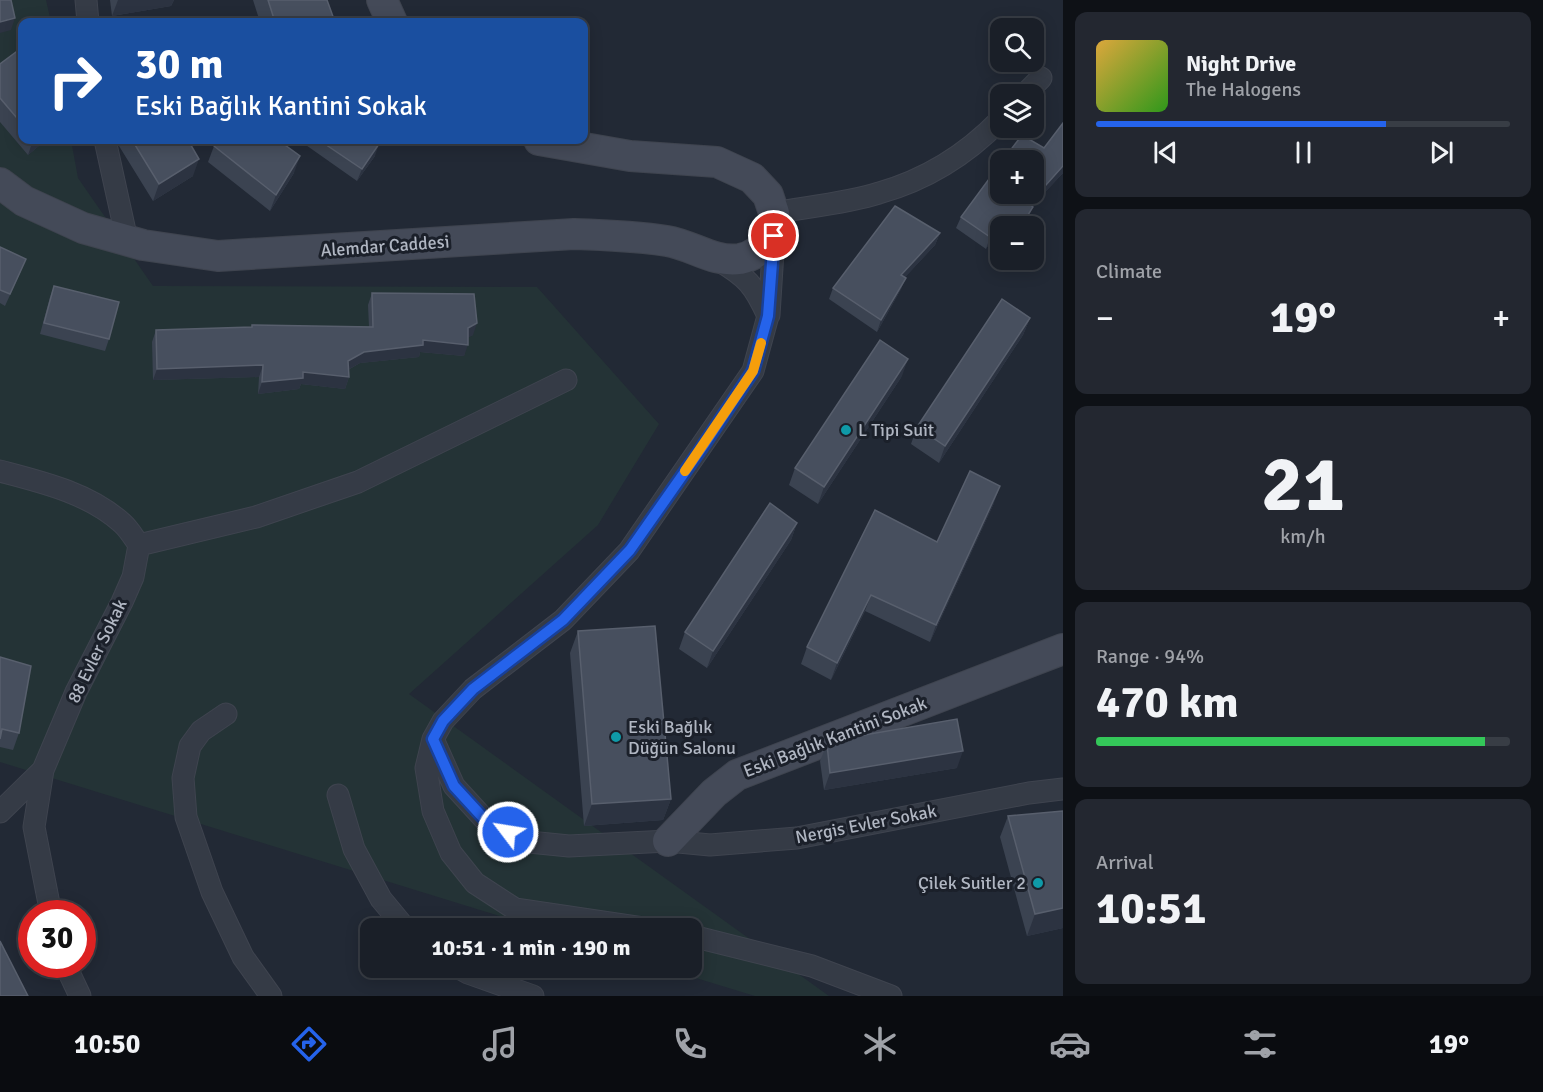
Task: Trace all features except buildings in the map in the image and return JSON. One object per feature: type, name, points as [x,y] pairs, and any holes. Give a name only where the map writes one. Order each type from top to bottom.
[{"type":"street","points":[[86,0],[88,18]]},
{"type":"street","points":[[382,0],[390,18]]},
{"type":"street","points":[[1035,84],[1041,78]]},
{"type":"street","points":[[774,225],[879,194],[937,170],[990,130]]},
{"type":"street","points":[[106,144],[127,240]]},
{"type":"street","points":[[562,144],[630,156],[717,162],[752,178],[768,195],[774,225],[768,316],[753,371],[630,550],[563,620],[473,689],[443,721],[433,739],[426,768],[433,811],[451,854],[475,883],[515,909],[576,918]]},
{"type":"street","name":"Alemdar Caddesi","points":[[0,183],[24,201],[83,228],[143,245],[218,256],[584,234],[671,241],[714,257],[738,260],[757,254],[774,225]]},
{"type":"street","points":[[714,257],[741,273],[757,291],[768,316]]},
{"type":"street","points":[[0,471],[84,497],[123,524],[139,545],[256,517],[358,482],[566,380]]},
{"type":"street","name":"88 Evler Sokak","points":[[48,900],[34,826],[43,770],[76,692],[133,577],[139,545]]},
{"type":"street","name":"Eski Bağlık Kantini Sokak","points":[[668,841],[714,793],[737,775],[1063,650]]},
{"type":"street","points":[[226,714],[201,731],[190,746],[183,778],[186,817],[212,892],[243,957],[271,996]]},
{"type":"street","points":[[433,739],[454,786],[487,822],[529,842],[568,846],[668,841]]},
{"type":"street","points":[[0,812],[43,770]]},
{"type":"street","name":"Nergis Evler Sokak","points":[[668,841],[711,845],[797,838],[1029,793],[1063,789]]},
{"type":"street","points":[[338,795],[354,849],[381,899],[397,918]]},
{"type":"street","points":[[702,938],[812,966],[891,996]]},
{"type":"street","points":[[72,978],[80,996]]},
{"type":"street","points":[[482,978],[533,996]]},
{"type":"shaded area","points":[[0,0],[46,0],[50,18],[18,18],[18,144],[72,144],[78,178],[153,286],[537,287],[659,424],[598,525],[409,694],[829,996],[755,996],[696,978],[702,978],[702,918],[506,918],[0,762]]},
{"type":"slow traffic","points":[[685,471],[753,371],[761,343]]},
{"type":"place","name":"L Tipi Suit","points":[[846,430]]},
{"type":"place","name":"Eski Bağlık Düğün Salonu","points":[[616,737]]},
{"type":"place","name":"Çilek Suitler 2","points":[[1038,883]]},
{"type":"route","points":[[508,832],[487,822],[454,786],[433,739],[443,721],[473,689],[563,620],[630,550],[703,446],[753,371],[768,316],[774,236]]}]
